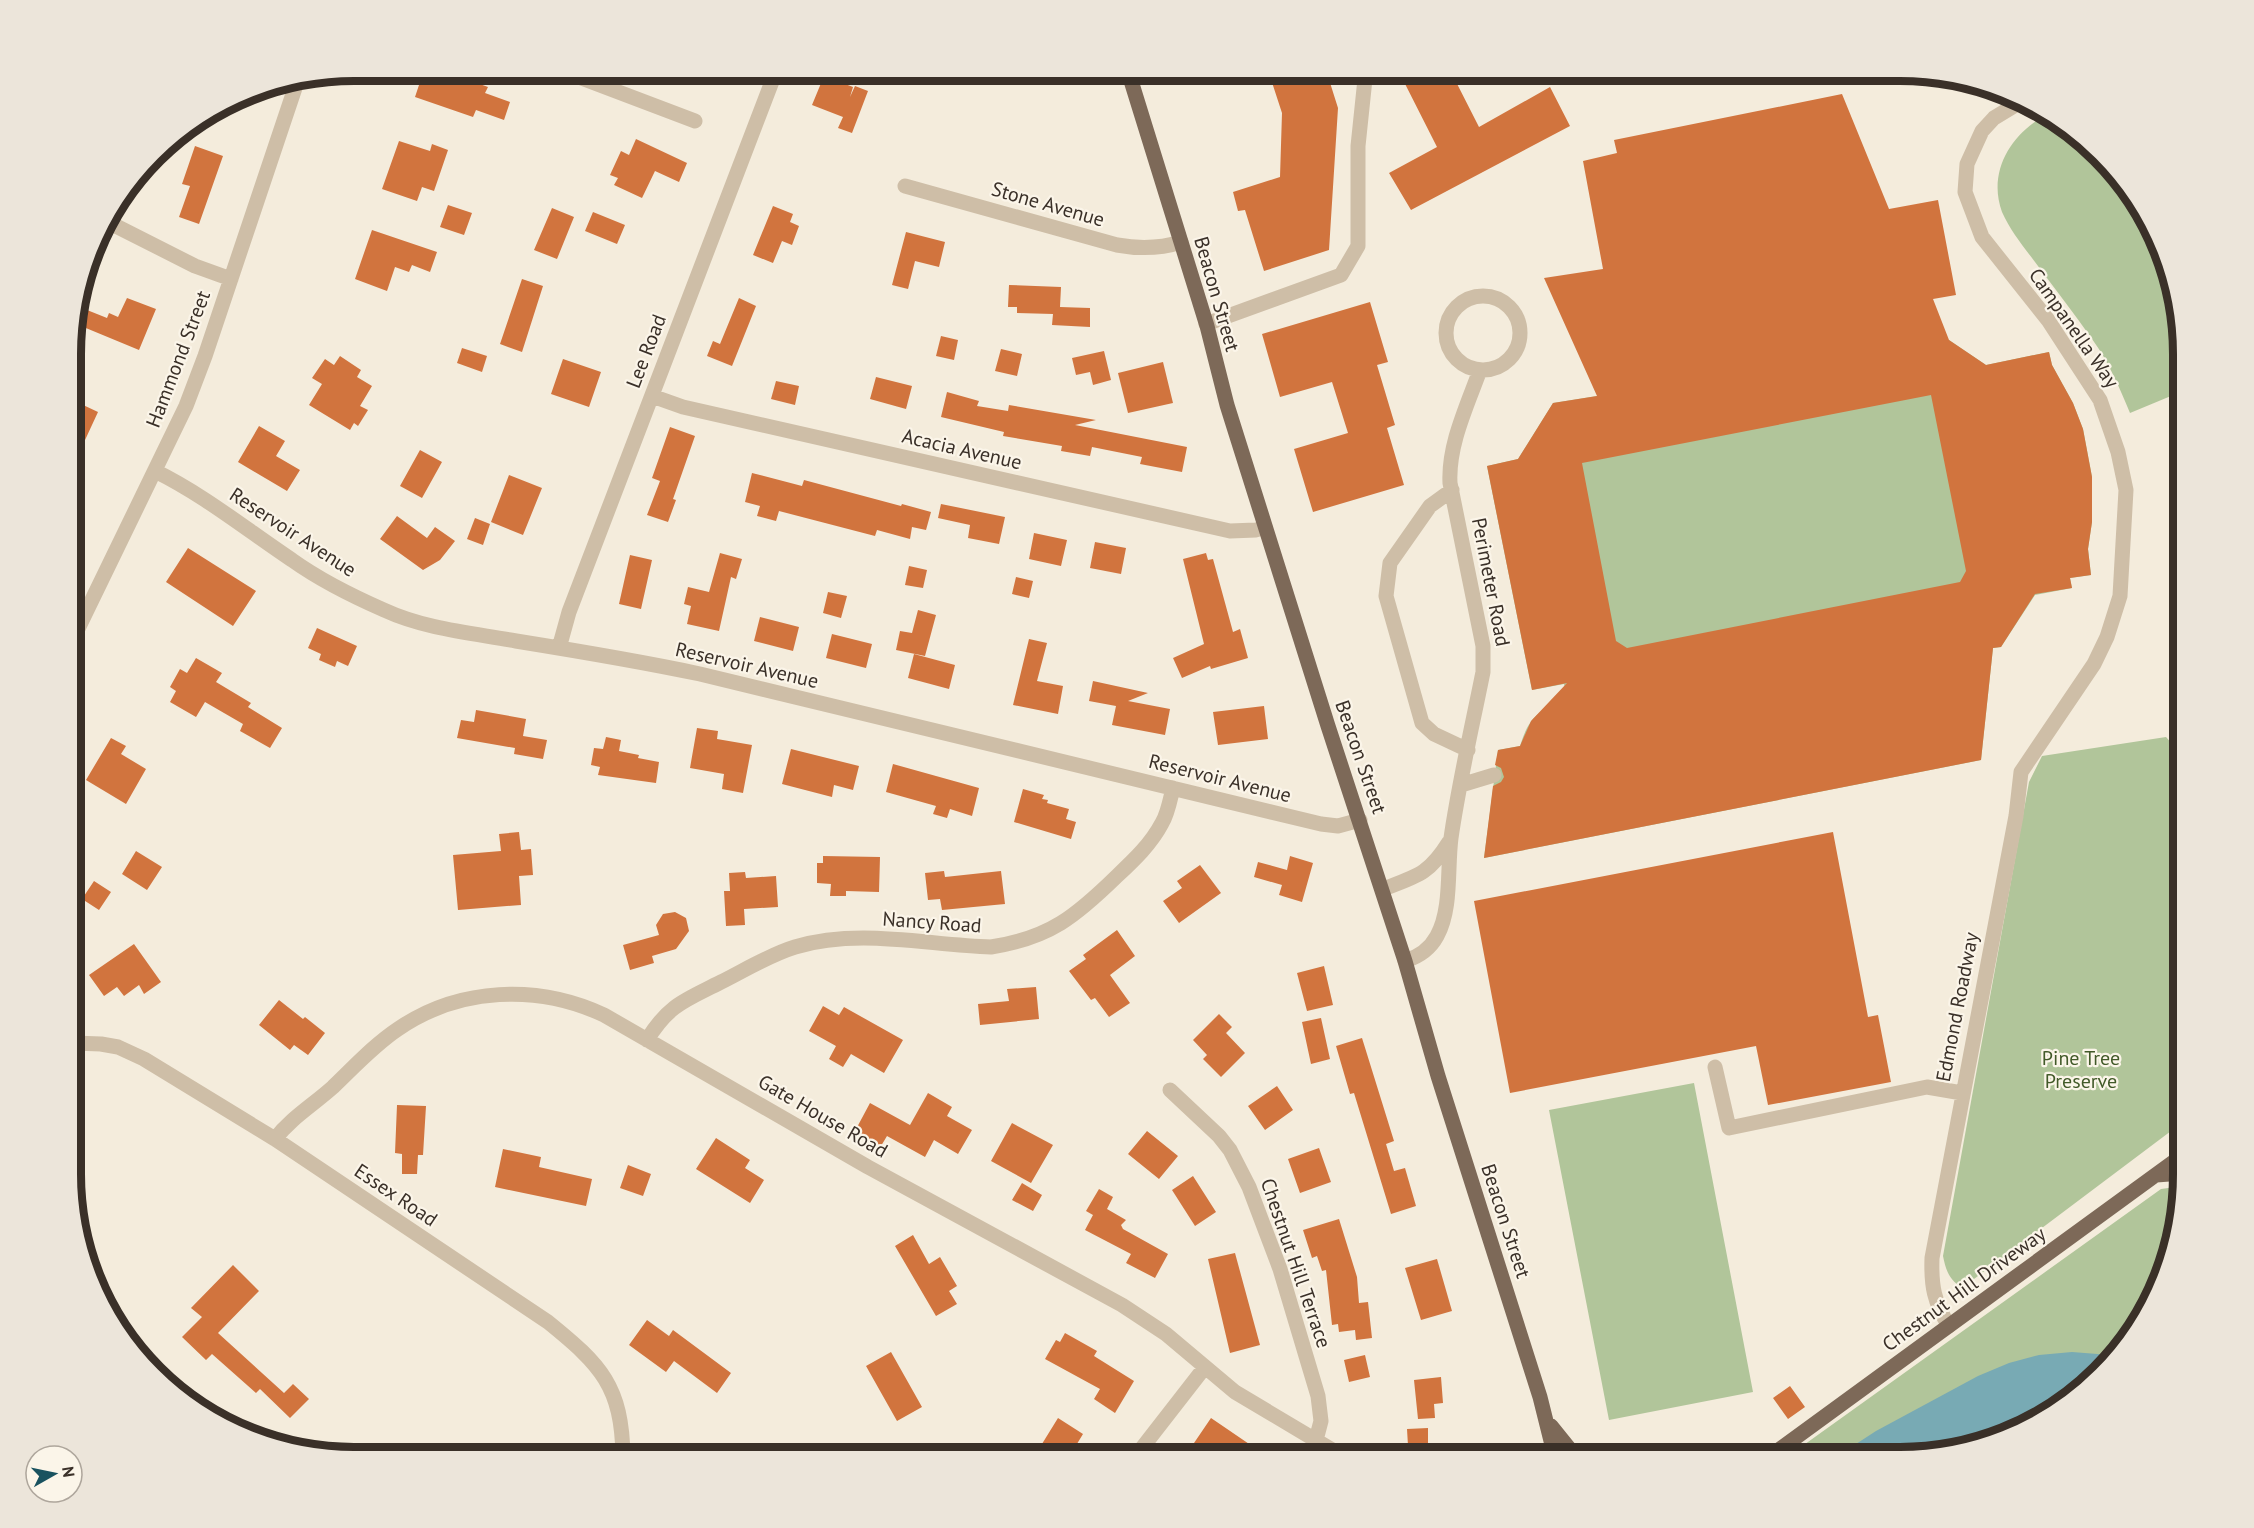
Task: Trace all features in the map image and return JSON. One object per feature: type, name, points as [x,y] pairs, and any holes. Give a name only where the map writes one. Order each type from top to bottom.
[{"type":"main road","name":"Beacon Street","points":[[1131,81],[1206,324],[1227,405],[1383,889],[1442,1087],[1546,1418],[1553,1447]]},
{"type":"main road","name":"Chestnut Hill Driveway","points":[[1783,1447],[2173,1162]]},
{"type":"main road","points":[[2156,1175],[2173,1174]]},
{"type":"main road","points":[[1546,1418],[1568,1447]]},
{"type":"street","points":[[592,81],[695,120]]},
{"type":"street","name":"Lee Road","points":[[559,648],[569,612],[772,81]]},
{"type":"street","points":[[1206,324],[1341,275],[1358,246],[1358,146],[1365,81]]},
{"type":"street","name":"Hammond Street","points":[[81,623],[186,406],[295,87]]},
{"type":"street","name":"Campanella Way","points":[[2014,106],[1994,118],[1982,131],[1967,164],[1965,192],[1982,237],[2048,320],[2100,400],[2118,452],[2126,490],[2120,596],[2107,638],[2094,664],[2064,706]]},
{"type":"street","name":"Stone Avenue","points":[[905,186],[1136,249],[1155,248],[1180,242]]},
{"type":"street","points":[[114,225],[195,266],[231,279]]},
{"type":"street","points":[[1482,296],[1505,303],[1514,311],[1521,334],[1513,356],[1503,365],[1480,370],[1468,367],[1450,350],[1447,326],[1452,314],[1465,302],[1482,296]]},
{"type":"street","name":"Perimeter Road","points":[[1405,962],[1427,949],[1437,936],[1443,919],[1451,839],[1483,672],[1483,646],[1449,467],[1480,370]]},
{"type":"street","name":"Acacia Avenue","points":[[652,396],[683,407],[1230,531],[1256,530],[1265,527]]},
{"type":"street","name":"Reservoir Avenue","points":[[155,471],[204,498],[294,562],[386,611],[413,621],[445,629],[700,674],[1322,824],[1338,826],[1360,820]]},
{"type":"street","points":[[1452,490],[1430,506],[1390,563],[1386,596],[1422,723],[1434,734],[1468,750]]},
{"type":"street","name":"Edmond Roadway","points":[[1949,1326],[1934,1298],[1931,1279],[1932,1258],[2016,816],[2021,772],[2064,706]]},
{"type":"street","points":[[1461,785],[1494,775]]},
{"type":"street","name":"Nancy Road","points":[[647,1040],[657,1023],[683,1001],[794,947],[840,938],[991,947],[1011,944],[1053,928],[1086,906],[1142,853],[1163,821],[1173,788]]},
{"type":"street","name":"Perimeter Road","points":[[1383,889],[1417,877],[1428,870],[1437,861],[1451,839]]},
{"type":"street","name":"Gate House Road","points":[[275,1139],[292,1119],[327,1092],[399,1028],[435,1010],[457,1002],[498,993],[544,996],[586,1007],[868,1167],[1122,1305],[1166,1334],[1235,1392],[1328,1447]]},
{"type":"street","name":"Essex Road","points":[[81,1043],[118,1047],[132,1053],[275,1139],[548,1322],[599,1367],[609,1383],[616,1401],[623,1447]]},
{"type":"street","points":[[1715,1067],[1729,1128],[1927,1087],[1962,1093]]},
{"type":"street","name":"Chestnut Hill Terrace","points":[[1170,1090],[1219,1136],[1230,1150],[1249,1187],[1280,1269],[1318,1396],[1321,1420],[1316,1440]]},
{"type":"street","points":[[1143,1447],[1205,1367]]},
{"type":"green space","points":[[2039,120],[2066,137],[2105,174],[2127,202],[2145,233],[2159,266],[2171,319],[2173,395],[2130,413],[2104,357],[2017,238],[2002,212],[1998,197],[2000,168],[2014,142]]},
{"type":"green space","points":[[1949,340],[1986,365],[2049,352],[2052,365],[2073,403],[2083,429],[2092,477],[2092,522],[2088,549],[2091,575],[2070,578],[2072,588],[2035,595],[2001,647],[1993,648],[1981,760],[1484,858],[1498,750],[1520,746],[1527,728],[1537,715],[1567,698],[1564,684],[1532,690],[1487,466],[1518,459],[1553,403]]},
{"type":"green space","name":"Pine Tree Preserve","points":[[2166,737],[2173,745],[2173,1130],[1962,1288],[1949,1274],[1943,1256],[2029,782],[2042,756]]},
{"type":"green space","points":[[1694,1083],[1753,1392],[1609,1420],[1549,1110]]},
{"type":"green space","points":[[2172,1187],[2171,1209],[2159,1262],[2145,1295],[2117,1340],[2093,1367],[2066,1391],[2021,1419],[1988,1433],[1953,1442],[1900,1447],[1801,1447],[2161,1189]]},
{"type":"water","points":[[2072,1352],[2104,1355],[2080,1379],[2052,1401],[2021,1419],[1988,1433],[1935,1445],[1851,1447],[1876,1431],[1978,1376],[2009,1363],[2039,1355]]},
{"type":"building","points":[[420,81],[471,81],[488,87],[485,93],[510,102],[504,120],[476,110],[473,117],[415,97]]},
{"type":"building","points":[[822,81],[837,81],[853,87],[850,97],[855,86],[868,91],[852,133],[838,128],[843,117],[812,105]]},
{"type":"building","points":[[1272,81],[1329,81],[1338,108],[1329,250],[1264,271],[1245,210],[1238,211],[1233,192],[1280,177],[1282,113]]},
{"type":"building","points":[[1404,81],[1456,81],[1479,127],[1550,87],[1570,126],[1411,210],[1389,173],[1437,147]]},
{"type":"building","points":[[1842,94],[1889,209],[1938,200],[1956,295],[1933,299],[1949,340],[1986,365],[2049,352],[2052,365],[2073,403],[2083,429],[2092,477],[2092,522],[2088,549],[2091,575],[2070,578],[2072,588],[2035,594],[2001,647],[1993,648],[1981,760],[1484,858],[1493,786],[1501,782],[1504,777],[1501,768],[1495,765],[1498,750],[1520,746],[1531,721],[1567,683],[1532,690],[1487,466],[1518,459],[1553,403],[1597,396],[1544,278],[1603,269],[1583,161],[1617,153],[1614,140]],"holes":[[[1931,395],[1966,571],[1960,582],[1627,648],[1616,641],[1582,463]]]},
{"type":"building","points":[[636,139],[687,163],[679,182],[655,171],[642,198],[614,185],[618,178],[610,175],[621,151],[629,155]]},
{"type":"building","points":[[399,141],[430,151],[432,144],[448,150],[434,191],[422,187],[417,201],[382,189]]},
{"type":"building","points":[[195,146],[223,156],[199,224],[179,217],[190,186],[182,184]]},
{"type":"building","points":[[448,205],[472,213],[464,235],[440,227]]},
{"type":"building","points":[[773,206],[793,214],[790,222],[799,226],[792,245],[782,241],[773,263],[753,255]]},
{"type":"building","points":[[552,208],[574,217],[557,259],[534,250]]},
{"type":"building","points":[[593,212],[625,225],[617,244],[585,231]]},
{"type":"building","points":[[372,230],[437,252],[430,272],[412,265],[409,272],[395,267],[387,291],[355,279]]},
{"type":"building","points":[[906,232],[945,242],[939,267],[915,261],[908,289],[892,285]]},
{"type":"building","points":[[522,279],[543,286],[522,352],[500,344]]},
{"type":"building","points":[[1009,285],[1061,287],[1060,307],[1090,308],[1090,327],[1052,325],[1053,314],[1017,313],[1017,307],[1008,307]]},
{"type":"building","points":[[127,298],[156,309],[139,350],[83,327],[87,310],[107,318],[109,313],[118,317]]},
{"type":"building","points":[[739,298],[756,306],[732,366],[707,356],[713,341],[720,344]]},
{"type":"building","points":[[1370,302],[1388,362],[1377,365],[1395,425],[1387,428],[1404,485],[1313,512],[1294,449],[1348,433],[1332,382],[1280,397],[1262,334]]},
{"type":"building","points":[[941,336],[958,340],[954,360],[936,356]]},
{"type":"building","points":[[462,348],[487,356],[482,372],[457,363]]},
{"type":"building","points":[[1001,349],[1022,354],[1017,376],[995,371]]},
{"type":"building","points":[[1104,351],[1111,380],[1093,385],[1090,372],[1076,375],[1072,358]]},
{"type":"building","points":[[340,356],[361,370],[357,377],[372,386],[360,406],[368,410],[358,426],[354,423],[350,430],[309,405],[322,384],[312,378],[325,359],[334,365]]},
{"type":"building","points":[[563,359],[601,372],[589,407],[551,394]]},
{"type":"building","points":[[1163,362],[1173,403],[1128,413],[1118,373]]},
{"type":"building","points":[[876,377],[912,386],[906,409],[870,399]]},
{"type":"building","points":[[776,381],[799,386],[795,405],[771,399]]},
{"type":"building","points":[[947,392],[979,401],[977,406],[1008,411],[1009,405],[1096,420],[1075,425],[1187,447],[1182,472],[1140,464],[1142,457],[1092,447],[1090,456],[1061,451],[1062,446],[1003,436],[1004,432],[941,417]]},
{"type":"building","points":[[81,404],[98,412],[81,449]]},
{"type":"building","points":[[259,426],[285,441],[276,456],[300,470],[287,491],[238,462]]},
{"type":"building","points":[[670,427],[695,436],[673,499],[676,500],[668,522],[647,515],[660,481],[652,478]]},
{"type":"building","points":[[420,450],[442,462],[422,498],[400,486]]},
{"type":"building","points":[[752,473],[802,486],[804,480],[931,512],[926,530],[912,527],[910,539],[877,530],[875,536],[779,511],[776,521],[757,516],[760,506],[745,502]]},
{"type":"building","points":[[509,475],[542,488],[523,535],[491,522]]},
{"type":"building","points":[[941,504],[1005,517],[999,544],[968,538],[970,525],[938,518]]},
{"type":"building","points":[[397,516],[427,538],[435,527],[455,541],[440,560],[423,570],[380,539]]},
{"type":"building","points":[[475,518],[490,524],[483,545],[467,539]]},
{"type":"building","points":[[1034,533],[1067,540],[1061,566],[1029,559]]},
{"type":"building","points":[[1095,542],[1126,548],[1121,574],[1090,568]]},
{"type":"building","points":[[188,548],[256,591],[233,626],[166,582]]},
{"type":"building","points":[[720,553],[742,559],[736,579],[731,577],[719,631],[687,624],[691,606],[684,604],[688,587],[709,592]]},
{"type":"building","points":[[1206,553],[1208,560],[1213,559],[1233,632],[1240,629],[1248,658],[1211,669],[1210,666],[1182,678],[1173,658],[1204,644],[1183,559]]},
{"type":"building","points":[[630,555],[652,560],[641,609],[619,604]]},
{"type":"building","points":[[909,566],[927,570],[923,588],[905,585]]},
{"type":"building","points":[[1016,577],[1033,581],[1029,598],[1012,594]]},
{"type":"building","points":[[828,592],[847,596],[841,618],[823,613]]},
{"type":"building","points":[[918,610],[936,615],[925,656],[896,650],[900,631],[912,633]]},
{"type":"building","points":[[760,617],[799,627],[793,651],[754,641]]},
{"type":"building","points":[[317,628],[357,646],[348,666],[337,661],[335,667],[319,660],[321,654],[308,648]]},
{"type":"building","points":[[832,634],[872,644],[866,668],[826,658]]},
{"type":"building","points":[[1029,639],[1047,643],[1037,681],[1063,686],[1058,714],[1013,705]]},
{"type":"building","points":[[914,654],[955,665],[949,689],[908,678]]},
{"type":"building","points":[[196,658],[222,673],[216,682],[251,703],[248,707],[282,728],[270,748],[240,731],[243,724],[205,702],[196,717],[170,702],[176,691],[170,687],[180,669],[187,673]]},
{"type":"building","points":[[1093,681],[1148,693],[1128,701],[1170,709],[1165,735],[1112,725],[1116,706],[1089,701]]},
{"type":"building","points":[[1264,706],[1268,739],[1218,745],[1213,712]]},
{"type":"building","points":[[476,710],[526,719],[523,736],[547,740],[543,759],[514,754],[515,748],[457,738],[461,720],[474,722]]},
{"type":"building","points":[[697,728],[718,731],[717,739],[752,745],[743,793],[722,789],[724,774],[690,768]]},
{"type":"building","points":[[606,737],[621,740],[619,751],[659,762],[656,783],[598,775],[600,767],[591,765],[594,748],[603,749]]},
{"type":"building","points":[[111,738],[126,746],[121,754],[146,769],[126,804],[86,780]]},
{"type":"building","points":[[791,749],[859,766],[853,790],[834,785],[832,797],[782,784]]},
{"type":"building","points":[[893,764],[979,788],[972,816],[950,809],[947,818],[933,814],[936,806],[886,792]]},
{"type":"building","points":[[1023,789],[1044,795],[1042,799],[1048,800],[1047,803],[1069,809],[1066,819],[1076,822],[1071,839],[1014,822]]},
{"type":"building","points":[[519,832],[521,850],[531,849],[533,875],[519,876],[521,905],[458,910],[453,855],[501,851],[499,834]]},
{"type":"building","points":[[1833,832],[1868,1017],[1878,1015],[1891,1082],[1768,1105],[1756,1046],[1510,1093],[1474,901]]},
{"type":"building","points":[[136,851],[162,867],[147,890],[122,874]]},
{"type":"building","points":[[823,856],[880,857],[879,892],[846,891],[846,896],[830,896],[831,884],[817,883],[817,863],[823,863]]},
{"type":"building","points":[[1290,856],[1313,863],[1302,902],[1279,895],[1282,885],[1254,877],[1258,862],[1287,870]]},
{"type":"building","points":[[1200,865],[1221,893],[1179,923],[1163,901],[1182,888],[1177,881]]},
{"type":"building","points":[[944,871],[945,877],[1001,871],[1005,904],[942,910],[940,899],[928,900],[925,873]]},
{"type":"building","points":[[745,872],[746,878],[776,876],[778,907],[744,909],[745,925],[726,926],[724,891],[730,891],[729,873]]},
{"type":"building","points":[[94,881],[111,892],[99,910],[82,899]]},
{"type":"building","points":[[675,912],[686,918],[689,931],[676,949],[652,956],[654,963],[630,970],[623,945],[659,935],[656,925],[663,914]]},
{"type":"building","points":[[1117,930],[1135,956],[1110,975],[1130,1003],[1109,1017],[1095,998],[1091,1000],[1069,971],[1086,959],[1083,955]]},
{"type":"building","points":[[134,944],[161,982],[144,994],[139,985],[124,996],[117,987],[104,996],[89,975]]},
{"type":"building","points":[[1324,966],[1333,1005],[1307,1011],[1297,973]]},
{"type":"building","points":[[1036,987],[1039,1019],[980,1025],[978,1004],[1009,1001],[1007,989]]},
{"type":"building","points":[[279,1000],[325,1033],[308,1055],[294,1045],[290,1050],[259,1025]]},
{"type":"building","points":[[823,1006],[839,1015],[844,1007],[903,1040],[884,1073],[851,1054],[843,1067],[829,1059],[836,1046],[809,1031]]},
{"type":"building","points":[[1219,1014],[1232,1027],[1226,1033],[1245,1053],[1221,1077],[1203,1059],[1207,1055],[1193,1040]]},
{"type":"building","points":[[1321,1018],[1330,1059],[1311,1064],[1302,1022]]},
{"type":"building","points":[[1362,1038],[1394,1141],[1386,1144],[1394,1171],[1405,1168],[1416,1206],[1391,1214],[1354,1093],[1350,1094],[1336,1046]]},
{"type":"building","points":[[1277,1086],[1293,1110],[1265,1130],[1248,1106]]},
{"type":"building","points":[[928,1093],[952,1107],[947,1116],[972,1130],[958,1154],[934,1140],[925,1157],[887,1136],[881,1146],[855,1131],[870,1103],[910,1125]]},
{"type":"building","points":[[397,1105],[426,1106],[423,1155],[418,1155],[417,1174],[402,1174],[402,1154],[395,1153]]},
{"type":"building","points":[[1012,1123],[1053,1145],[1031,1183],[991,1161]]},
{"type":"building","points":[[1147,1131],[1178,1156],[1159,1179],[1128,1154]]},
{"type":"building","points":[[716,1138],[750,1160],[745,1168],[764,1180],[750,1203],[696,1169]]},
{"type":"building","points":[[1319,1148],[1331,1182],[1300,1193],[1288,1159]]},
{"type":"building","points":[[503,1149],[541,1157],[539,1167],[592,1179],[586,1206],[495,1187]]},
{"type":"building","points":[[628,1165],[651,1174],[643,1196],[620,1188]]},
{"type":"building","points":[[1193,1176],[1216,1212],[1195,1226],[1172,1190]]},
{"type":"building","points":[[1022,1183],[1042,1195],[1033,1211],[1012,1200]]},
{"type":"building","points":[[1099,1189],[1113,1197],[1107,1209],[1126,1220],[1121,1225],[1123,1229],[1168,1254],[1155,1278],[1126,1263],[1131,1254],[1085,1230],[1093,1215],[1086,1211]]},
{"type":"building","points":[[1339,1219],[1357,1277],[1359,1303],[1368,1302],[1372,1338],[1356,1340],[1355,1330],[1339,1332],[1338,1324],[1332,1325],[1326,1270],[1322,1271],[1317,1256],[1312,1258],[1303,1230]]},
{"type":"building","points":[[913,1235],[929,1264],[940,1257],[957,1286],[949,1291],[957,1304],[936,1316],[895,1246]]},
{"type":"building","points":[[1235,1253],[1260,1345],[1230,1353],[1208,1259]]},
{"type":"building","points":[[1437,1259],[1452,1311],[1421,1320],[1405,1268]]},
{"type":"building","points":[[233,1265],[259,1291],[218,1333],[284,1393],[293,1384],[309,1399],[290,1418],[260,1389],[256,1393],[212,1354],[206,1360],[182,1337],[202,1317],[191,1308]]},
{"type":"building","points":[[647,1320],[669,1336],[673,1330],[731,1373],[717,1393],[674,1361],[666,1372],[629,1345]]},
{"type":"building","points":[[1065,1333],[1097,1351],[1094,1356],[1134,1381],[1115,1413],[1094,1399],[1100,1389],[1045,1359],[1056,1340],[1060,1342]]},
{"type":"building","points":[[891,1352],[922,1407],[897,1421],[866,1366]]},
{"type":"building","points":[[1365,1355],[1370,1377],[1349,1382],[1344,1360]]},
{"type":"building","points":[[1441,1377],[1443,1403],[1434,1404],[1435,1418],[1418,1419],[1414,1380]]},
{"type":"building","points":[[1790,1386],[1805,1407],[1788,1419],[1773,1398]]},
{"type":"building","points":[[1058,1418],[1083,1434],[1075,1447],[1040,1447]]},
{"type":"building","points":[[1211,1418],[1254,1447],[1200,1447],[1194,1443]]},
{"type":"building","points":[[1428,1428],[1428,1446],[1408,1446],[1407,1429]]}]
